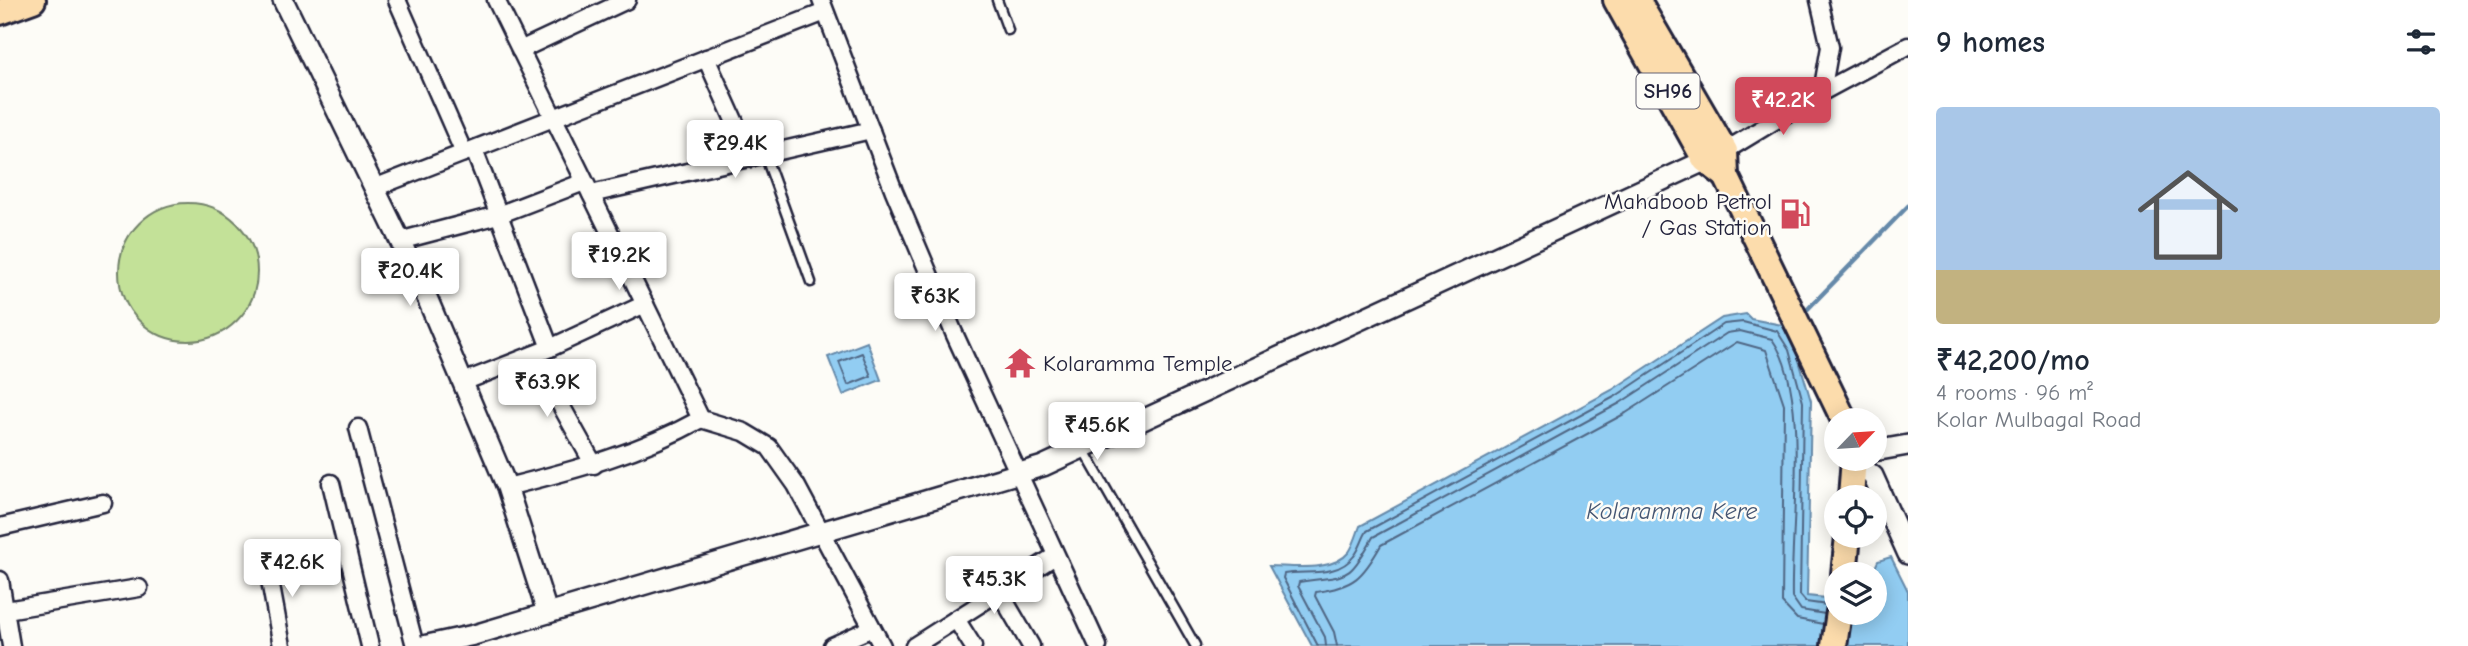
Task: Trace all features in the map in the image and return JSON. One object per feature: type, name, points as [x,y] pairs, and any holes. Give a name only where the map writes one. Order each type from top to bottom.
[{"type":"main road","points":[[0,12],[33,0]]},
{"type":"main road","name":"SH96","points":[[1616,0],[1715,156]]},
{"type":"main road","name":"SH96","points":[[1637,0],[1838,408]]},
{"type":"main road","points":[[1834,646],[1837,625]]},
{"type":"street","points":[[283,0],[422,286],[508,487],[547,612]]},
{"type":"street","points":[[397,0],[498,215],[550,348]]},
{"type":"street","points":[[496,0],[701,419]]},
{"type":"street","points":[[520,50],[626,0]]},
{"type":"street","points":[[1819,0],[1830,47],[1822,92]]},
{"type":"street","points":[[374,188],[706,58],[823,6],[904,215],[1017,475],[1098,646]]},
{"type":"street","points":[[423,646],[474,635],[820,530],[1017,475],[1715,156],[1822,92],[1908,46]]},
{"type":"street","points":[[706,58],[758,156]]},
{"type":"street","points":[[398,241],[588,188],[758,156],[872,130]]},
{"type":"street","points":[[463,382],[550,348],[645,304]]},
{"type":"street","points":[[533,355],[594,465]]},
{"type":"street","points":[[508,487],[594,465],[661,441],[701,419],[744,432],[769,447],[796,485],[882,646]]},
{"type":"street","points":[[358,428],[415,646]]},
{"type":"street","points":[[1887,450],[1908,445]]},
{"type":"street","points":[[1870,471],[1908,554]]},
{"type":"street","points":[[331,482],[370,646]]},
{"type":"street","points":[[0,527],[103,503]]},
{"type":"street","points":[[914,646],[1055,556]]},
{"type":"street","points":[[266,559],[282,646]]},
{"type":"street","points":[[0,580],[3,611],[11,646]]},
{"type":"street","points":[[3,611],[139,588]]},
{"type":"street","points":[[999,592],[1031,646]]},
{"type":"street","points":[[956,619],[973,646]]},
{"type":"street","points":[[832,646],[872,628]]},
{"type":"lane","points":[[997,0],[1008,30]]},
{"type":"lane","points":[[758,156],[811,282]]},
{"type":"lane","points":[[1082,447],[1195,645]]},
{"type":"green space","points":[[188,203],[214,208],[237,223],[252,246],[257,272],[252,298],[237,321],[214,336],[188,341],[162,336],[139,321],[124,298],[119,272],[124,246],[139,223],[162,208]]},
{"type":"water","name":"Kolaramma Kere","points":[[1746,314],[1751,319],[1782,325],[1795,347],[1811,401],[1807,596],[1824,598],[1824,625],[1887,625],[1887,562],[1878,562],[1891,557],[1908,591],[1908,646],[1312,646],[1269,566],[1322,566],[1342,559],[1351,549],[1360,526],[1612,390],[1722,318]]},
{"type":"water","points":[[867,342],[881,380],[843,395],[828,357]]},
{"type":"waterway","points":[[1801,316],[1908,206]]},
{"type":"place","name":"Mahaboob Petrol / Gas Station","points":[[1795,214]]},
{"type":"place","name":"Kolaramma Temple","points":[[1020,363]]}]
